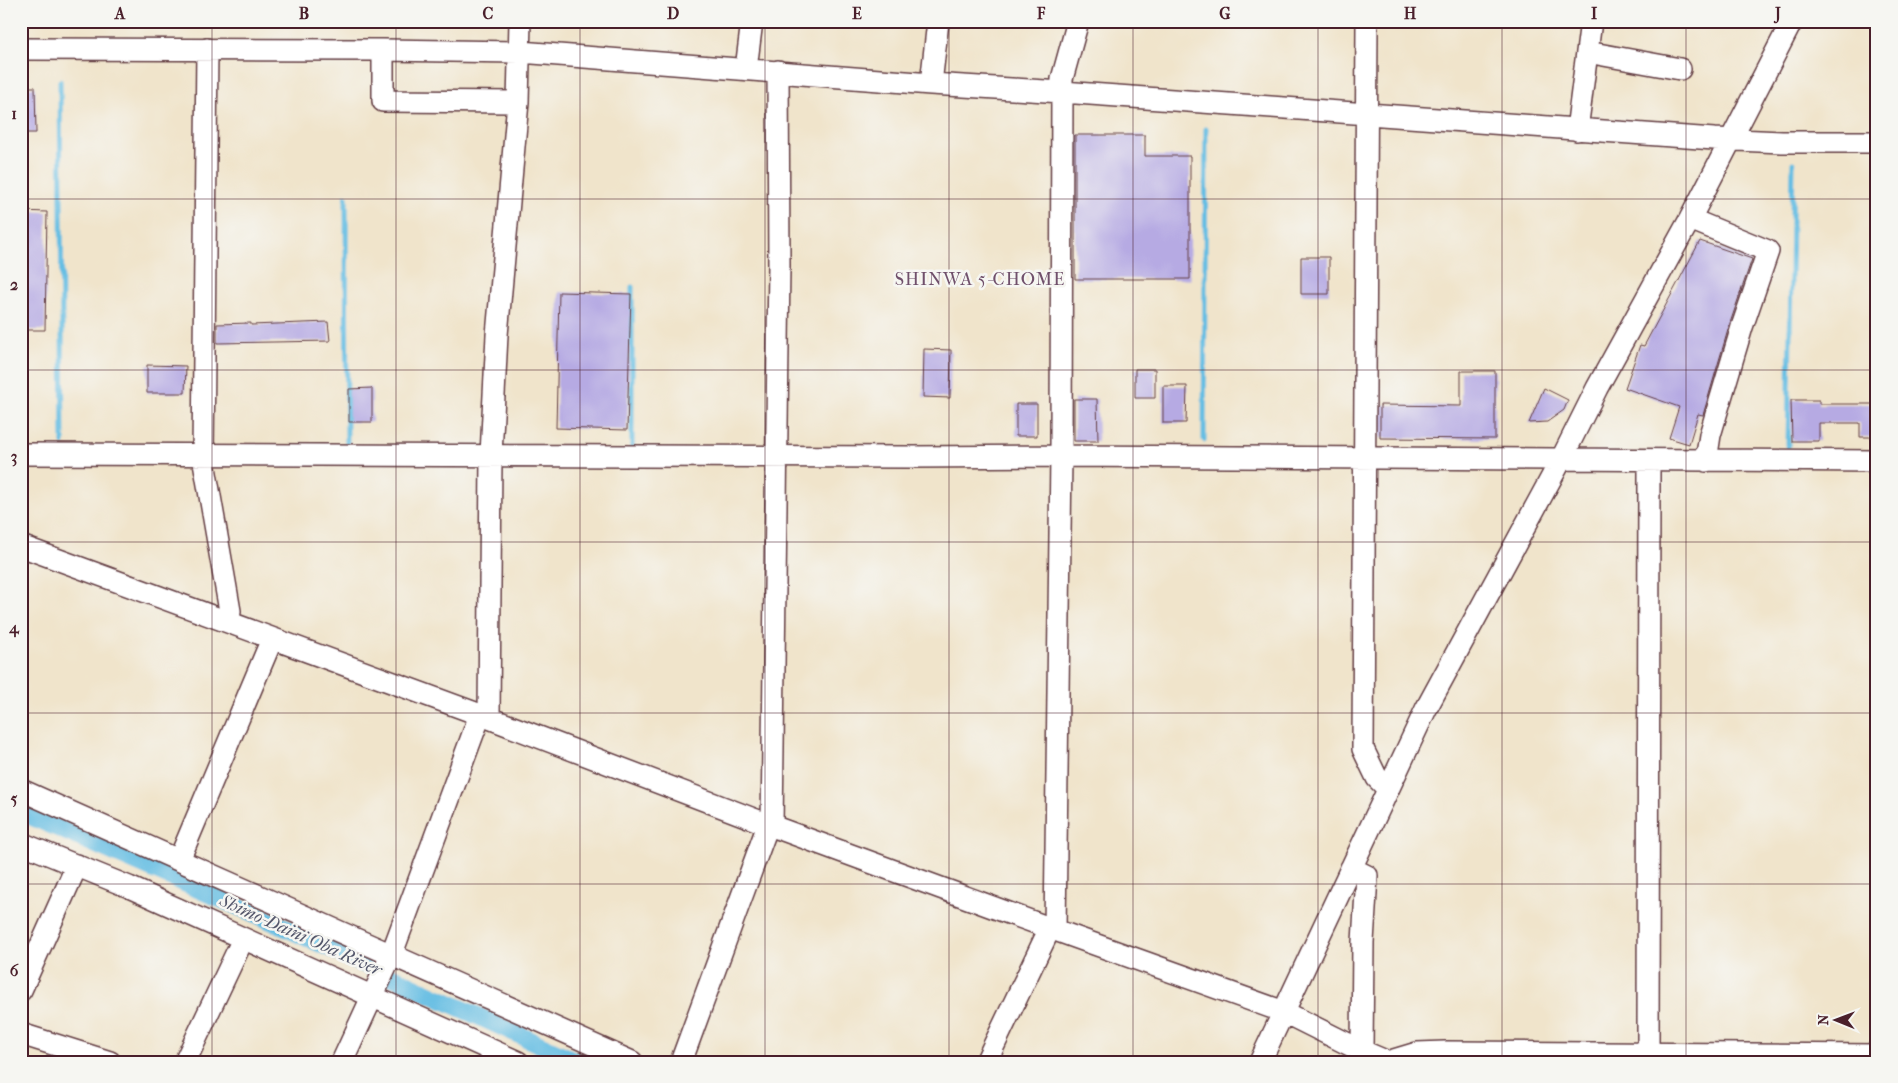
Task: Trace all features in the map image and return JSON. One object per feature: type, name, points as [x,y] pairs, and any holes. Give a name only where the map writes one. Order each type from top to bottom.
[{"type":"street","points":[[342,1062],[390,956],[485,716],[491,455],[497,335],[518,102],[520,21]]},
{"type":"street","points":[[746,69],[752,21]]},
{"type":"street","points":[[931,84],[938,21]]},
{"type":"street","points":[[986,1062],[1052,929],[1061,456],[1062,79],[1078,21]]},
{"type":"street","points":[[1367,21],[1363,749],[1377,778],[1388,789]]},
{"type":"street","points":[[1577,130],[1591,21]]},
{"type":"street","points":[[1260,1062],[1426,709],[1597,388],[1690,219],[1790,22]]},
{"type":"street","points":[[21,49],[520,52],[931,84],[1366,113],[1577,130],[1730,140],[1877,142]]},
{"type":"street","points":[[207,49],[203,456],[230,611],[229,622]]},
{"type":"street","points":[[383,50],[383,101],[518,102]]},
{"type":"street","points":[[1587,52],[1680,69]]},
{"type":"street","points":[[681,1062],[770,825],[779,265],[778,71]]},
{"type":"street","points":[[1690,219],[1768,251],[1742,327],[1710,435],[1706,461]]},
{"type":"street","points":[[21,454],[203,456],[1061,456],[1877,461]]},
{"type":"street","points":[[1648,1058],[1649,461]]},
{"type":"street","points":[[21,546],[485,716],[770,825],[1284,1012],[1388,1062],[1417,1053],[1445,1052],[1648,1058],[1877,1054]]},
{"type":"street","points":[[179,860],[272,639]]},
{"type":"street","points":[[21,790],[390,956],[632,1062]]},
{"type":"street","points":[[21,843],[130,887],[518,1062]]},
{"type":"street","points":[[21,990],[77,865]]},
{"type":"street","points":[[1351,868],[1367,876],[1362,942],[1362,1051]]},
{"type":"street","points":[[185,1062],[243,939]]},
{"type":"street","points":[[21,1034],[110,1062]]},
{"type":"building","points":[[21,87],[35,87],[36,133],[21,133]]},
{"type":"building","points":[[1075,135],[1145,135],[1145,156],[1190,156],[1190,279],[1075,279]]},
{"type":"building","points":[[21,211],[47,212],[45,330],[21,330]]},
{"type":"building","points":[[1700,241],[1752,259],[1730,323],[1703,415],[1698,414],[1689,444],[1669,438],[1679,407],[1625,388],[1640,345],[1644,346]]},
{"type":"building","points":[[1301,257],[1329,257],[1329,294],[1301,294]]},
{"type":"building","points":[[559,292],[631,294],[627,430],[556,428]]},
{"type":"building","points":[[328,322],[330,341],[217,343],[217,324],[251,323],[251,325]]},
{"type":"building","points":[[924,349],[951,350],[950,398],[923,397]]},
{"type":"building","points":[[147,365],[186,366],[185,393],[147,393]]},
{"type":"building","points":[[1135,369],[1155,369],[1155,398],[1135,398]]},
{"type":"building","points":[[1461,371],[1495,371],[1495,439],[1380,438],[1380,405],[1461,406]]},
{"type":"building","points":[[1163,386],[1187,386],[1186,423],[1163,423]]},
{"type":"building","points":[[372,388],[372,422],[349,422],[349,389]]},
{"type":"building","points":[[1544,388],[1568,400],[1564,410],[1547,422],[1529,423]]},
{"type":"building","points":[[1074,399],[1097,399],[1098,441],[1074,441]]},
{"type":"building","points":[[1791,400],[1819,400],[1819,404],[1877,404],[1877,437],[1860,437],[1860,423],[1819,423],[1819,441],[1792,441]]},
{"type":"building","points":[[1016,404],[1037,404],[1037,436],[1016,436]]},
{"type":"waterway","points":[[60,81],[63,443]]},
{"type":"waterway","points":[[1204,440],[1206,129]]},
{"type":"waterway","points":[[1788,447],[1793,163]]},
{"type":"waterway","points":[[346,197],[347,443]]},
{"type":"waterway","points":[[632,287],[632,449]]},
{"type":"waterway","name":"Shimo-Daini Oba River","points":[[21,812],[262,917],[578,1062]]},
{"type":"district","name":"SHINWA 5-CHOME","points":[[980,279]]}]
